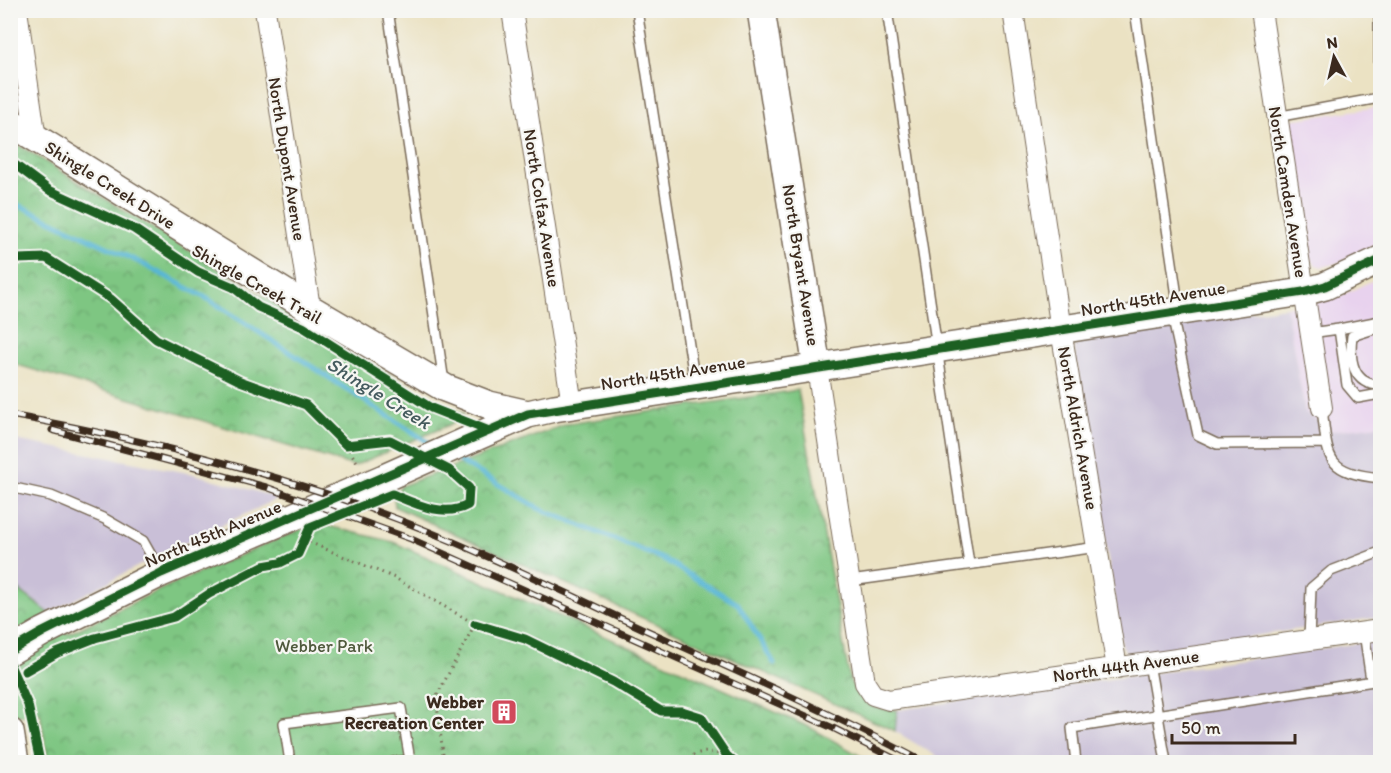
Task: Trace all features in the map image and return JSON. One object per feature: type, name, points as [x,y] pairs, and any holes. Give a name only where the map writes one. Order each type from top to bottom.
[{"type":"street","points":[[17,10],[36,139]]},
{"type":"street","name":"North Dupont Avenue","points":[[265,10],[310,309]]},
{"type":"street","name":"North Colfax Avenue","points":[[512,10],[572,405]]},
{"type":"street","name":"North Bryant Avenue","points":[[761,10],[865,683],[873,695]]},
{"type":"street","name":"North Aldrich Avenue","points":[[1013,10],[1061,330],[1117,668]]},
{"type":"street","name":"North Camden Avenue","points":[[1261,10],[1322,408]]},
{"type":"street","name":"Shingle Creek Drive","points":[[10,122],[310,309],[445,388],[489,405],[528,414]]},
{"type":"street","name":"North 45th Avenue","points":[[16,666],[43,632],[161,573],[388,486],[469,440],[528,414],[572,405],[1303,292],[1325,286],[1380,260]]},
{"type":"street","name":"North 44th Avenue","points":[[873,695],[889,699],[1372,631]]},
{"type":"street","points":[[10,732],[15,762]]},
{"type":"lane","points":[[388,10],[445,388]]},
{"type":"lane","points":[[637,10],[695,387]]},
{"type":"lane","points":[[887,10],[969,564]]},
{"type":"lane","points":[[1135,10],[1176,313],[1198,435],[1217,444],[1326,443]]},
{"type":"lane","points":[[1276,117],[1379,98],[1379,10]]},
{"type":"lane","points":[[1310,333],[1380,321]]},
{"type":"lane","points":[[1380,327],[1352,336],[1351,346],[1355,372],[1360,381],[1369,385],[1380,385]]},
{"type":"lane","points":[[1339,329],[1347,385],[1358,398],[1380,394]]},
{"type":"lane","points":[[1322,408],[1330,459],[1340,469],[1380,478]]},
{"type":"lane","points":[[10,487],[51,496],[115,524],[143,541],[161,573]]},
{"type":"lane","points":[[850,581],[1098,547]]},
{"type":"lane","points":[[1309,640],[1311,588],[1331,571],[1380,552]]},
{"type":"lane","points":[[1076,762],[1072,728],[1376,680],[1372,631]]},
{"type":"lane","points":[[1149,663],[1166,762]]},
{"type":"lane","points":[[290,762],[284,723],[401,708],[410,760],[393,762]]},
{"type":"path","points":[[10,255],[18,259],[46,258],[111,298],[156,339],[240,381],[306,405],[346,445],[359,465]]},
{"type":"path","points":[[346,445],[390,440],[410,450]]},
{"type":"path","points":[[388,486],[436,509],[457,511],[468,505],[469,488],[449,470]]},
{"type":"path","points":[[16,666],[95,638],[174,617],[209,594],[263,566],[280,563],[298,554],[304,540],[395,578],[475,624],[436,697],[443,754]]},
{"type":"path","points":[[683,762],[696,753],[706,751],[727,756]]},
{"type":"shaded area","points":[[1380,107],[1380,244],[1338,263],[1322,267],[1316,265],[1309,257],[1289,120]]},
{"type":"shaded area","points":[[1380,277],[1380,425],[1332,431],[1305,412],[1286,307],[1342,295]]},
{"type":"shaded area","points":[[1286,307],[1305,412],[1332,431],[1380,425],[1380,617],[1128,655],[1122,647],[1074,345],[1080,339]]},
{"type":"shaded area","points":[[10,439],[194,474],[279,498],[165,552],[49,613],[11,583]]},
{"type":"shaded area","points":[[1380,640],[1380,762],[946,762],[895,731],[897,710]]},
{"type":"green space","points":[[10,140],[431,400],[464,414],[451,424],[354,466],[11,363]]},
{"type":"green space","points":[[798,390],[850,681],[859,696],[868,704],[873,707],[897,710],[895,731],[395,507],[394,497],[401,486],[567,424]]},
{"type":"green space","name":"Webber Park","points":[[316,523],[393,542],[811,728],[871,762],[48,762],[40,712],[11,717],[10,583],[49,613],[68,634],[164,588]]},
{"type":"waterway","name":"Shingle Creek","points":[[10,201],[139,262],[208,299],[434,446]]},
{"type":"waterway","name":"Shingle Creek","points":[[453,457],[540,509],[663,559],[738,604],[774,663]]},
{"type":"railway","points":[[10,415],[148,443],[239,467],[329,494],[408,523],[512,568],[752,679],[924,762]]},
{"type":"railway","points":[[52,430],[266,487],[411,539],[833,728],[901,762]]},
{"type":"cycle path","name":"Shingle Creek Trail","points":[[10,161],[49,190],[134,229],[198,272],[233,287],[258,307],[303,327],[431,408],[489,431]]},
{"type":"cycle path","points":[[10,255],[18,259],[46,258],[111,299],[156,339],[240,381],[306,405],[346,445],[390,440],[449,470],[469,488],[468,505],[459,509],[430,508],[392,494],[310,527],[298,554],[280,563],[263,566],[209,594],[174,617],[95,638],[57,653],[25,671]]},
{"type":"cycle path","points":[[10,651],[161,573],[528,414],[1303,292],[1325,286],[1380,260]]},
{"type":"cycle path","points":[[475,624],[525,639],[613,682],[661,711],[682,711],[701,717],[727,756],[734,762]]},
{"type":"cycle path","points":[[10,665],[28,705],[40,762]]},
{"type":"place","name":"Webber Recreation Center","points":[[504,712]]}]
